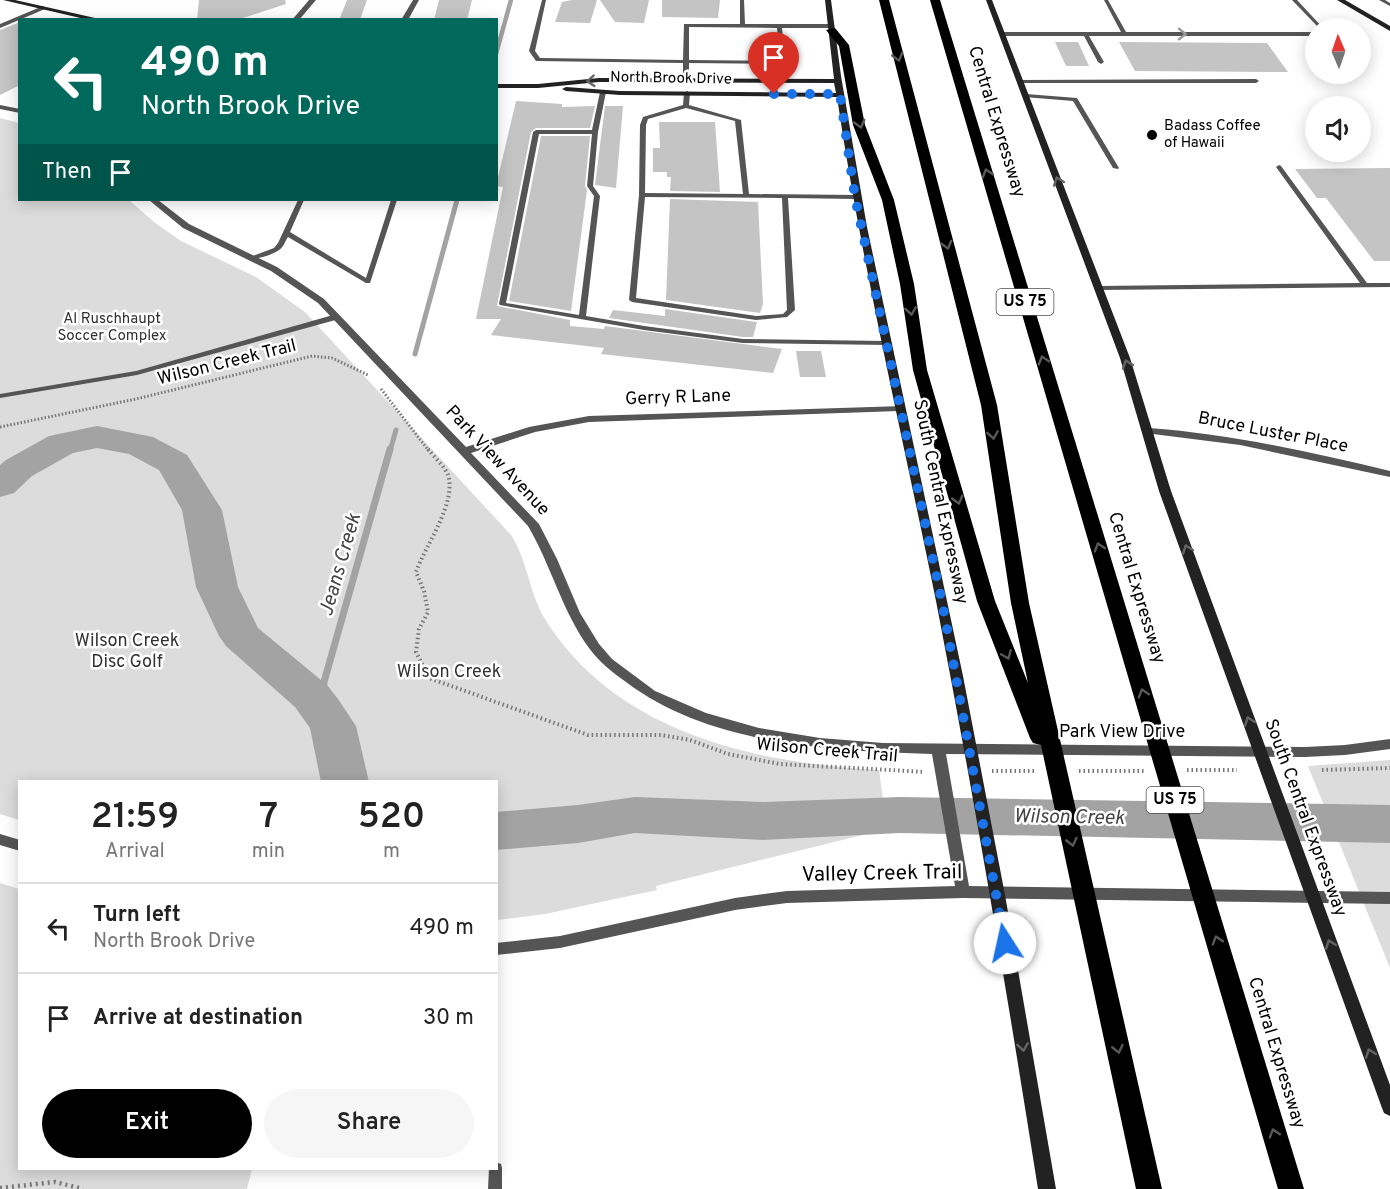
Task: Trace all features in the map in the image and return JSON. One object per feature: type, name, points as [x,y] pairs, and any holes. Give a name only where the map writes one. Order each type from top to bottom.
[{"type":"highway","points":[[884,0],[989,405],[1020,603],[1149,1189]]},
{"type":"highway","name":"Central Expressway","points":[[935,0],[1291,1189]]},
{"type":"highway","points":[[831,28],[844,45],[860,125],[888,200],[907,284],[920,370],[986,601],[1059,785]]},
{"type":"main road","points":[[6,0],[91,18]]},
{"type":"main road","name":"South Central Expressway","points":[[828,0],[855,197],[942,602],[1047,1189]]},
{"type":"main road","name":"South Central Expressway","points":[[989,0],[1099,288],[1149,431],[1165,491],[1390,1108]]},
{"type":"main road","points":[[1340,0],[1390,29]]},
{"type":"main road","name":"North Brook Drive","points":[[538,86],[599,80],[838,81]]},
{"type":"main road","points":[[686,80],[687,93]]},
{"type":"main road","name":"North Brook Drive","points":[[498,86],[538,86],[603,92],[840,94]]},
{"type":"street","points":[[297,18],[313,0]]},
{"type":"street","points":[[405,18],[416,0]]},
{"type":"street","points":[[19,18],[43,8]]},
{"type":"street","points":[[0,26],[18,18]]},
{"type":"street","name":"Park View Avenue","points":[[154,201],[186,226],[252,258],[309,291],[336,316],[533,524],[551,556],[579,627],[609,663],[631,681],[663,700],[736,727],[828,742],[938,749]]},
{"type":"street","name":"Gerry R Lane","points":[[463,452],[533,429],[601,418],[899,408]]},
{"type":"street","name":"Bruce Luster Place","points":[[1149,431],[1190,433],[1249,442],[1390,474]]},
{"type":"street","name":"Park View Drive","points":[[938,749],[1305,752],[1390,744]]},
{"type":"street","points":[[938,749],[963,892]]},
{"type":"street","points":[[0,839],[18,845]]},
{"type":"street","name":"Valley Creek Trail","points":[[498,949],[560,942],[735,904],[787,897],[963,892],[1390,898]]},
{"type":"lane","points":[[544,0],[532,51],[538,60],[783,63],[779,26]]},
{"type":"lane","points":[[742,0],[743,26]]},
{"type":"lane","points":[[1106,0],[1124,33]]},
{"type":"lane","points":[[1294,0],[1311,18]]},
{"type":"lane","points":[[1381,0],[1390,5]]},
{"type":"lane","points":[[686,80],[686,25],[831,28]]},
{"type":"lane","points":[[1002,34],[1305,34]]},
{"type":"lane","points":[[1086,34],[1101,62]]},
{"type":"lane","points":[[1020,82],[1256,81]]},
{"type":"lane","points":[[582,318],[597,196],[590,186],[595,132],[603,92]]},
{"type":"lane","points":[[686,106],[687,93]]},
{"type":"lane","points":[[1026,96],[1075,99],[1116,168]]},
{"type":"lane","points":[[746,196],[738,120],[686,106],[645,118],[642,195],[632,300],[756,318],[785,316],[792,310],[785,196]]},
{"type":"lane","points":[[0,107],[18,111]]},
{"type":"lane","points":[[595,132],[536,132],[502,304],[742,341],[885,343]]},
{"type":"lane","points":[[1280,167],[1365,285]]},
{"type":"lane","points":[[642,195],[855,197]]},
{"type":"lane","points":[[252,258],[276,249],[286,234],[301,201]]},
{"type":"lane","points":[[286,234],[368,282],[394,201]]},
{"type":"lane","points":[[1099,288],[1390,285]]},
{"type":"lane","points":[[0,396],[137,373],[336,316]]},
{"type":"lane","points":[[495,1170],[495,1189]]},
{"type":"path","name":"Wilson Creek Trail","points":[[0,427],[136,399],[312,356],[332,358],[370,376]]},
{"type":"path","name":"Wilson Creek Trail","points":[[377,385],[448,476],[448,495],[442,520],[424,549],[416,572],[424,591],[428,612],[419,629],[416,652],[429,678],[588,735],[661,735],[690,740],[728,754],[780,764],[917,772]]},
{"type":"path","points":[[0,1188],[55,1182],[83,1189]]},
{"type":"green space","points":[[0,118],[18,123],[18,201],[130,201],[181,241],[256,277],[305,312],[511,535],[517,545],[535,599],[545,619],[575,658],[610,690],[649,715],[692,735],[738,749],[784,759],[879,770],[887,829],[656,886],[657,890],[545,914],[498,920],[498,780],[18,780],[18,820],[0,814]]},
{"type":"green space","points":[[1390,760],[1390,968],[1308,766]]},
{"type":"green space","points":[[0,883],[18,889],[18,1170],[252,1170],[247,1189],[0,1189]]},
{"type":"building","points":[[199,0],[285,0],[286,4],[243,18],[197,18]]},
{"type":"building","points":[[347,0],[367,0],[361,18],[340,18]]},
{"type":"building","points":[[439,0],[472,0],[468,18],[434,18]]},
{"type":"building","points":[[597,0],[590,23],[555,22],[562,2]]},
{"type":"building","points":[[600,0],[649,0],[644,23],[615,22]]},
{"type":"building","points":[[662,0],[720,0],[718,18],[662,17]]},
{"type":"building","points":[[18,23],[18,86],[0,95],[0,30]]},
{"type":"building","points":[[1055,42],[1078,42],[1089,66],[1066,66]]},
{"type":"building","points":[[1119,42],[1267,43],[1288,72],[1135,71]]},
{"type":"building","points":[[516,101],[562,104],[562,107],[595,106],[590,128],[536,128],[531,132],[497,306],[570,320],[570,326],[604,329],[605,326],[782,349],[773,373],[601,354],[604,348],[491,335],[501,319],[476,319],[503,187],[498,186],[498,178]]},
{"type":"building","points":[[605,106],[623,106],[616,188],[595,185]]},
{"type":"building","points":[[659,122],[715,122],[720,192],[670,191],[671,177],[667,177],[667,172],[653,172],[653,148],[660,148]]},
{"type":"building","points":[[541,136],[590,136],[585,186],[587,190],[571,311],[509,301]]},
{"type":"building","points":[[1390,168],[1390,261],[1374,261],[1326,198],[1317,198],[1295,169]]},
{"type":"building","points":[[670,199],[758,202],[763,304],[760,313],[666,300]]},
{"type":"building","points":[[665,309],[757,322],[753,337],[743,337],[609,318],[613,310],[665,316]]},
{"type":"building","points":[[796,351],[821,351],[826,377],[800,377]]},
{"type":"waterway","name":"Jeans Creek","points":[[498,47],[511,0]]},
{"type":"waterway","name":"Jeans Creek","points":[[415,354],[457,201]]},
{"type":"waterway","name":"Jeans Creek","points":[[390,451],[396,430]]},
{"type":"waterway","name":"Wilson Creek","points":[[0,485],[19,468],[62,444],[97,437],[140,445],[174,463],[202,510],[217,587],[241,636],[311,696],[322,710],[333,726],[345,780]]},
{"type":"waterway","name":"Jeans Creek","points":[[322,710],[324,682],[390,449]]},
{"type":"waterway","name":"Wilson Creek","points":[[498,831],[578,824],[635,815],[763,821],[900,815],[1390,824]]},
{"type":"place","name":"Badass Coffee of Hawaii","points":[[1152,135]]},
{"type":"route","points":[[774,94],[840,94],[855,197],[942,602],[1005,943]]},
{"type":"park label","name":"Al Ruschhaupt Soccer Complex","points":[[112,328]]},
{"type":"park label","name":"Wilson Creek Disc Golf","points":[[127,651]]}]
